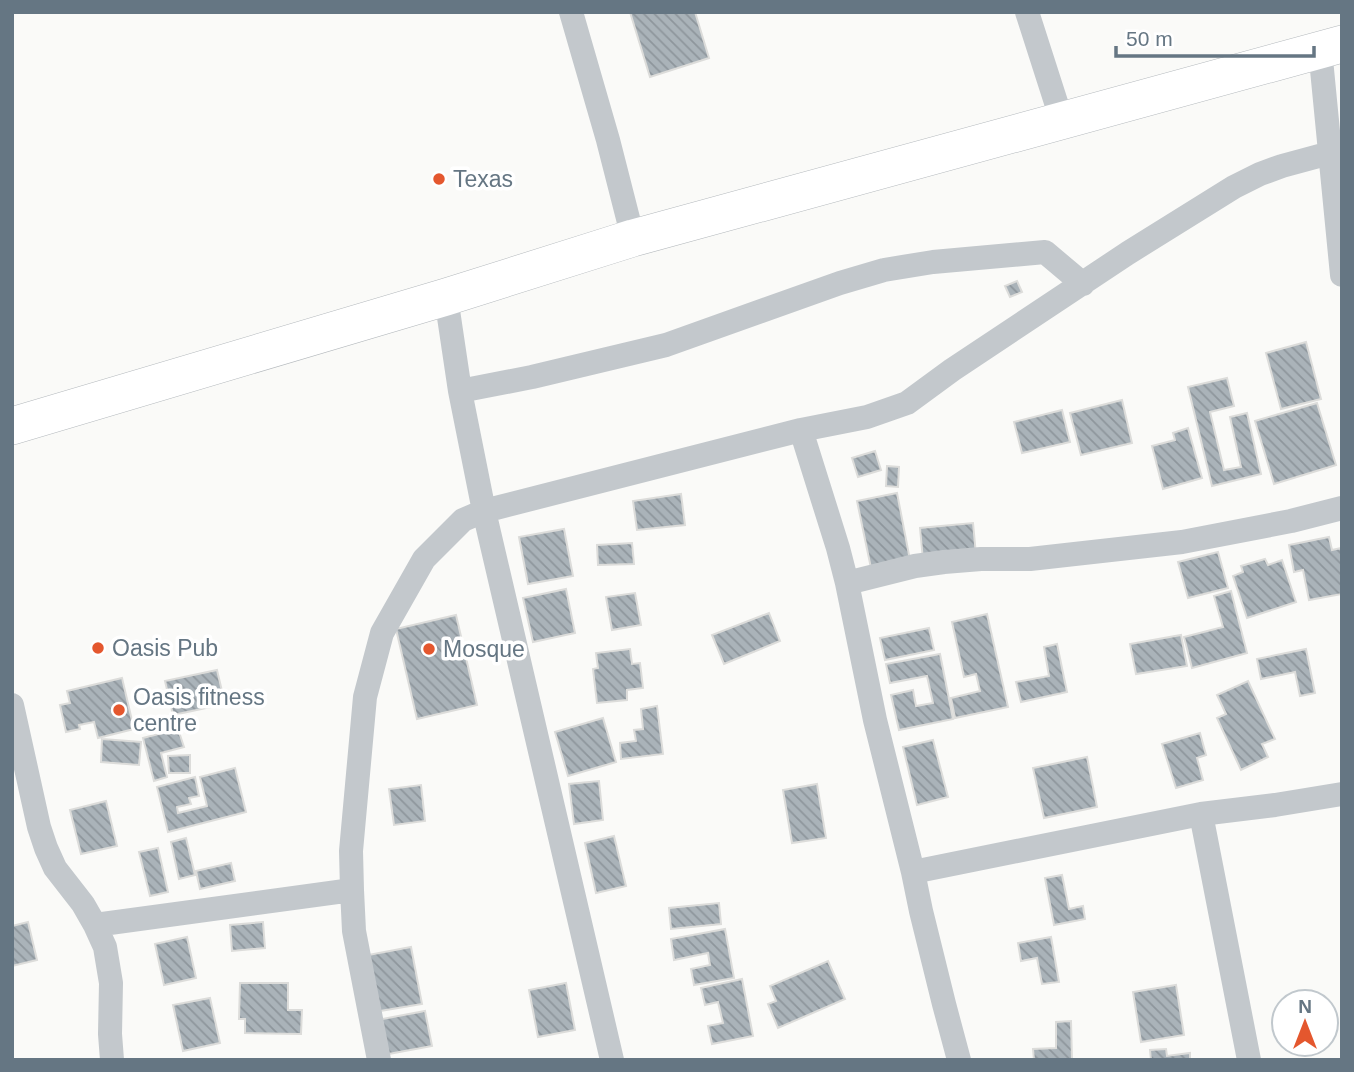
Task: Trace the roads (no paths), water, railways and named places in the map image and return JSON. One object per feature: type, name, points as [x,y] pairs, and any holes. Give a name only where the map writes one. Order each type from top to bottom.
[{"type":"highway","points":[[12,426],[633,239],[1331,46]]},
{"type":"street","points":[[571,12],[633,239]]},
{"type":"street","points":[[1027,12],[1062,121]]},
{"type":"street","points":[[1331,46],[1330,153],[1342,275]]},
{"type":"street","points":[[379,1060],[354,931],[352,890],[351,851],[365,697],[382,633],[424,559],[463,520],[484,511],[801,430],[867,417],[907,403],[952,370],[1199,208],[1260,174],[1330,153]]},
{"type":"street","points":[[460,391],[666,345],[884,270],[933,262],[1045,252],[1083,284]]},
{"type":"street","points":[[446,297],[460,391],[484,511],[612,1060]]},
{"type":"street","points":[[801,430],[838,548],[875,720],[959,1060]]},
{"type":"street","points":[[846,583],[915,566],[944,562],[1030,559],[1182,542],[1291,521],[1342,508]]},
{"type":"street","points":[[12,705],[46,848],[55,868],[83,904],[104,947],[111,983],[112,1060]]},
{"type":"street","points":[[913,872],[1201,814],[1342,794]]},
{"type":"street","points":[[1201,814],[1249,1060]]},
{"type":"street","points":[[95,925],[352,890]]},
{"type":"place","name":"Texas","points":[[439,179]]},
{"type":"place","name":"Oasis Pub","points":[[98,648]]},
{"type":"place","name":"Mosque","points":[[429,649]]},
{"type":"place","name":"Oasis fitness centre","points":[[119,710]]}]
